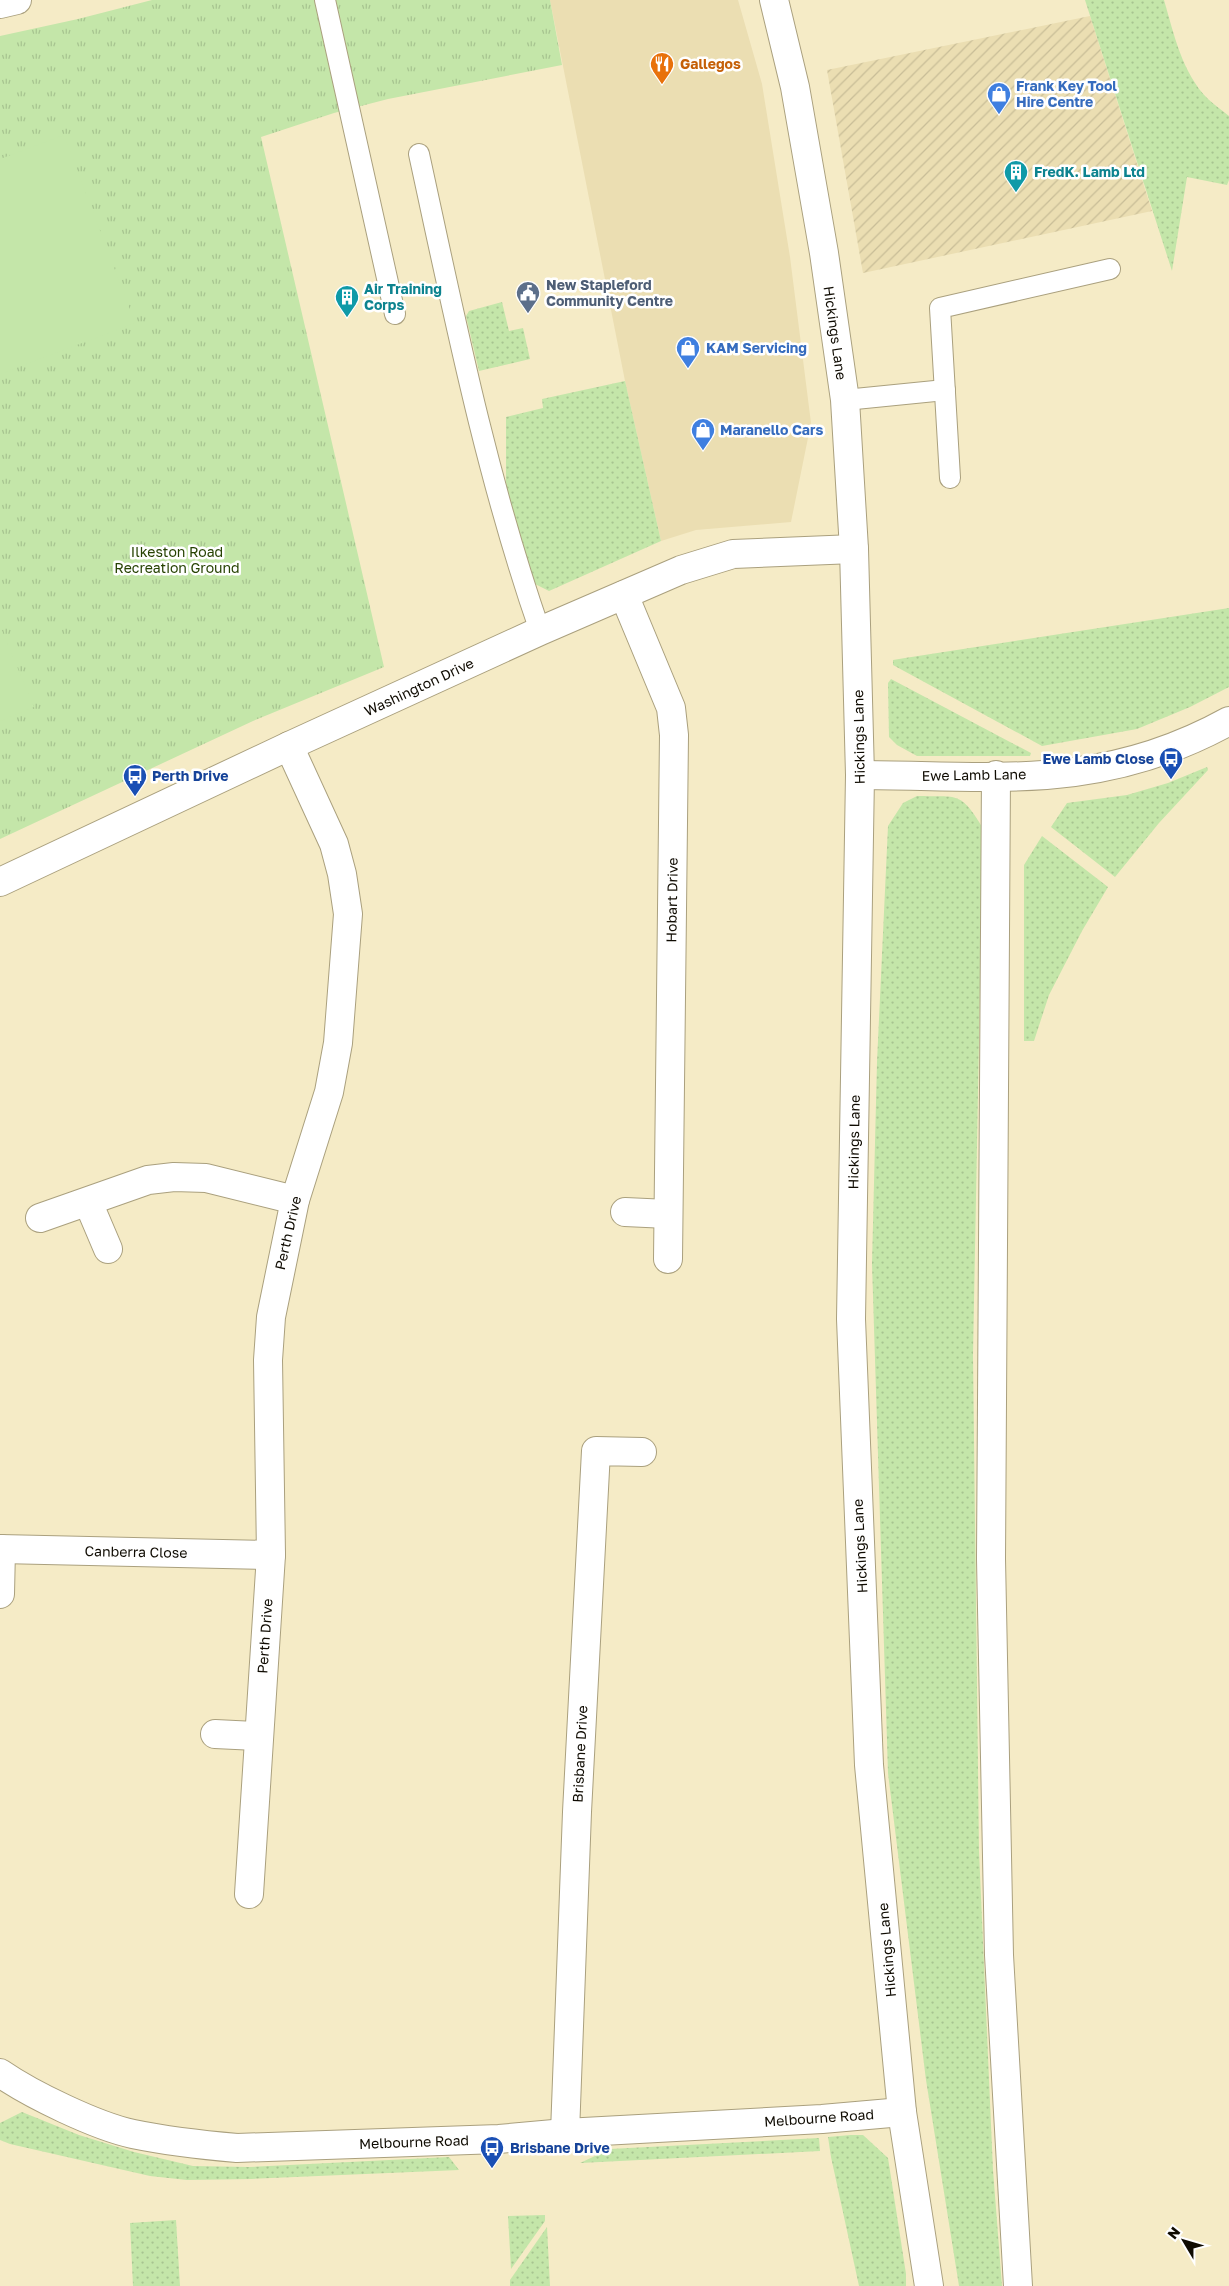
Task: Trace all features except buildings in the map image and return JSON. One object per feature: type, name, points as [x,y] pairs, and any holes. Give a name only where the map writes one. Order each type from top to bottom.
[{"type":"street","points":[[0,4],[17,0]]},
{"type":"street","name":"Hickings Lane","points":[[774,0],[796,96],[824,253],[845,400],[854,549],[860,775],[851,1318],[869,1765],[902,2112],[929,2286]]},
{"type":"street","name":"Washington Drive","points":[[0,882],[289,746],[540,631],[681,570],[733,554],[854,549]]},
{"type":"street","name":"Hobart Drive","points":[[624,595],[671,708],[674,735],[668,1259]]},
{"type":"street","name":"Ewe Lamb Lane","points":[[860,775],[996,775],[1075,772],[1145,756],[1205,734],[1229,721]]},
{"type":"street","name":"Perth Drive","points":[[249,1894],[271,1556],[268,1360],[274,1298],[295,1200],[329,1092],[338,1043],[348,914],[342,874],[334,844],[289,746]]},
{"type":"street","points":[[996,775],[991,1559],[999,1955],[1018,2286]]},
{"type":"street","points":[[40,1218],[148,1180],[174,1177],[206,1178],[295,1200]]},
{"type":"street","points":[[88,1202],[108,1249]]},
{"type":"street","points":[[625,1212],[668,1214]]},
{"type":"street","name":"Brisbane Drive","points":[[566,2133],[577,1812],[596,1451],[642,1452]]},
{"type":"street","name":"Canberra Close","points":[[0,1594],[1,1549],[271,1556]]},
{"type":"street","points":[[215,1734],[258,1736]]},
{"type":"street","name":"Melbourne Road","points":[[1,2078],[95,2121],[132,2133],[196,2144],[246,2148],[499,2139],[566,2133],[822,2119],[902,2112]]},
{"type":"lane","points":[[325,0],[395,314]]},
{"type":"lane","points":[[419,154],[476,417],[524,587],[540,631]]},
{"type":"lane","points":[[950,478],[940,308],[1110,269]]},
{"type":"lane","points":[[845,400],[945,390]]},
{"type":"shaded area","points":[[550,0],[738,0],[762,84],[790,257],[811,423],[791,522],[696,530],[661,541],[625,381]]},
{"type":"shaded area","points":[[1090,16],[1152,211],[863,273],[827,70]]},
{"type":"green space","name":"Ilkeston Road Recreation Ground","points":[[152,0],[550,0],[562,65],[388,99],[334,113],[261,137],[384,667],[253,721],[0,839],[0,36]]},
{"type":"green space","points":[[1085,0],[1164,0],[1175,39],[1185,65],[1199,89],[1229,116],[1229,180],[1227,185],[1187,177],[1172,271]]},
{"type":"green space","points":[[64,135],[135,323],[0,374],[0,159]]},
{"type":"green space","points":[[502,302],[509,331],[523,328],[530,359],[479,371],[466,316],[469,311]]},
{"type":"green space","points":[[625,381],[661,541],[549,591],[533,583],[509,501],[506,482],[506,417],[543,408],[542,399]]},
{"type":"green space","points":[[1229,608],[1229,687],[1190,707],[1137,729],[1042,746],[893,665],[893,660]]},
{"type":"green space","points":[[0,626],[34,707],[0,721]]},
{"type":"green space","points":[[891,679],[1031,753],[1030,756],[917,756],[897,745],[889,737],[888,683]]},
{"type":"green space","points":[[1207,767],[1208,770],[1159,823],[1115,877],[1051,827],[1067,803],[1127,795],[1168,783]]},
{"type":"green space","points":[[917,796],[957,798],[969,808],[983,828],[973,1355],[979,1851],[993,2170],[1002,2286],[959,2286],[926,2080],[888,1773],[872,1264],[877,1062],[888,826],[903,803]]},
{"type":"green space","points":[[1042,836],[1108,887],[1082,931],[1049,995],[1034,1041],[1024,1041],[1024,865]]},
{"type":"green space","points":[[22,2112],[79,2135],[134,2152],[193,2166],[249,2167],[449,2157],[459,2170],[251,2179],[187,2180],[150,2176],[10,2144],[0,2140],[0,2123]]},
{"type":"green space","points":[[863,2135],[888,2158],[906,2274],[906,2286],[859,2286],[828,2137]]},
{"type":"green space","points":[[819,2138],[820,2151],[580,2163],[610,2149]]},
{"type":"green space","points":[[545,2215],[545,2221],[511,2269],[508,2216]]},
{"type":"green space","points":[[176,2220],[180,2286],[133,2286],[130,2223]]},
{"type":"green space","points":[[547,2227],[550,2286],[510,2286],[510,2280]]},
{"type":"place","name":"Gallegos","points":[[662,85]]},
{"type":"place","name":"Frank Key Tool Hire Centre","points":[[999,115]]},
{"type":"place","name":"FredK. Lamb Ltd","points":[[1016,193]]},
{"type":"place","name":"New Stapleford Community Centre","points":[[528,314]]},
{"type":"place","name":"Air Training Corps","points":[[347,318]]},
{"type":"place","name":"KAM Servicing","points":[[688,369]]},
{"type":"place","name":"Maranello Cars","points":[[703,451]]},
{"type":"place","name":"Ewe Lamb Close","points":[[1171,780]]},
{"type":"place","name":"Perth Drive","points":[[135,797]]},
{"type":"place","name":"Brisbane Drive","points":[[492,2169]]}]
